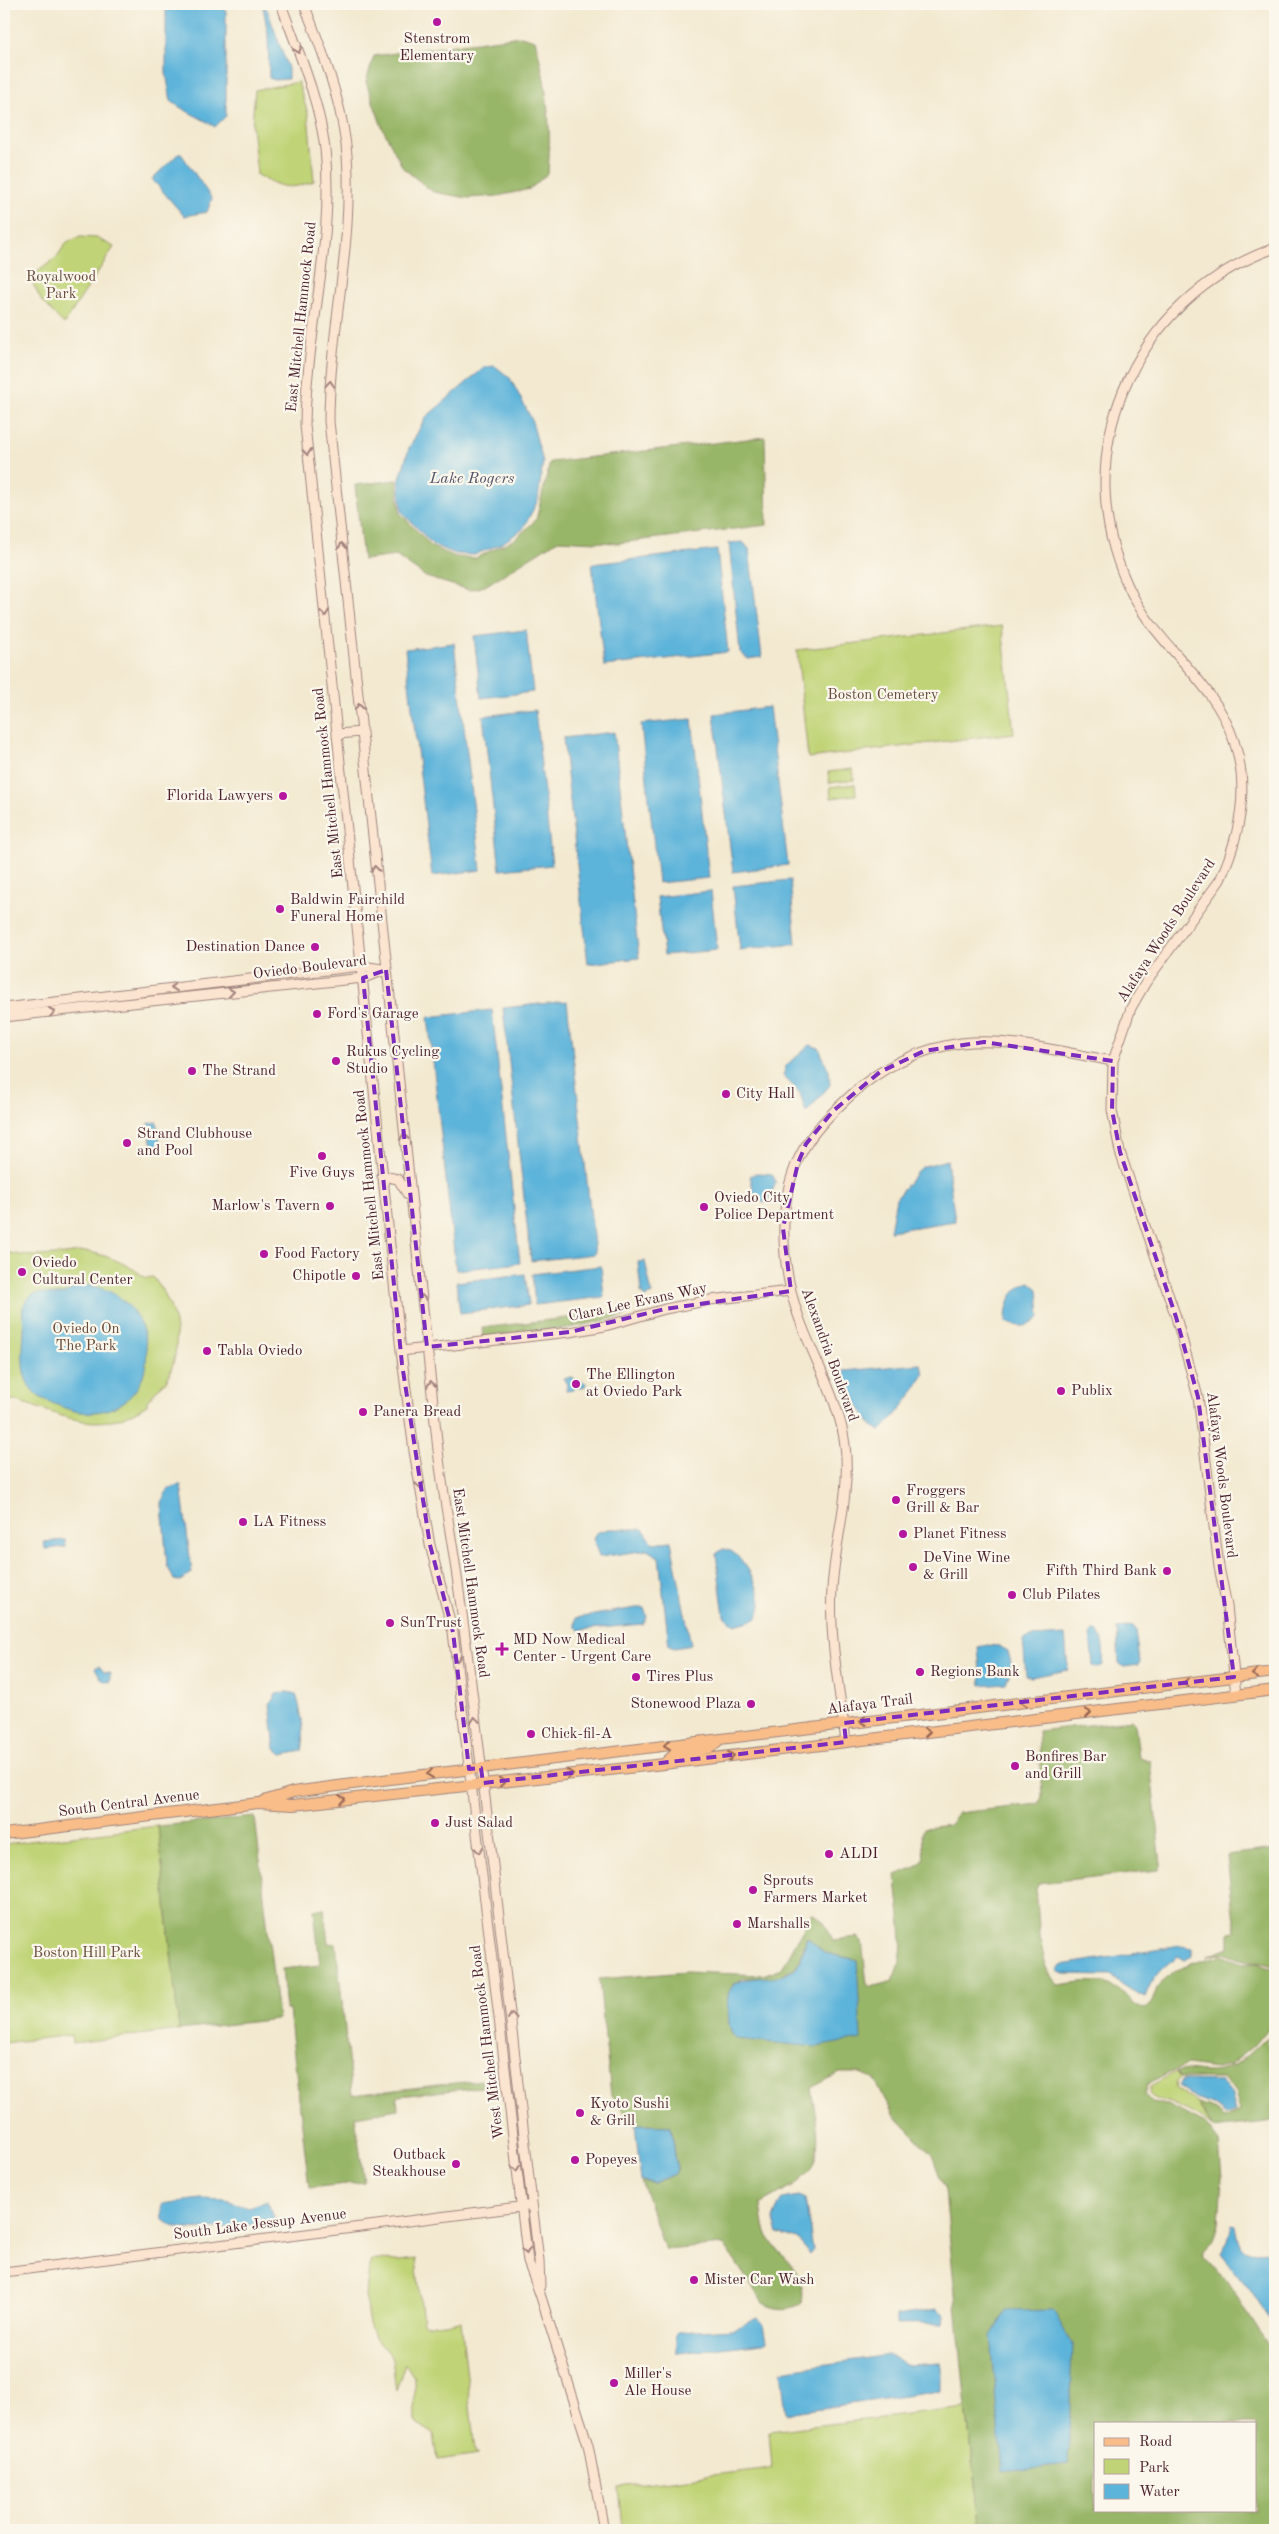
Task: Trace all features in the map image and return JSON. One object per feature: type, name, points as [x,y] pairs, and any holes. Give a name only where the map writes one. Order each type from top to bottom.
[{"type":"main road","name":"Alafaya Trail","points":[[469,1769],[1275,1672]]},
{"type":"main road","points":[[471,1784],[664,1764],[1275,1690]]},
{"type":"main road","points":[[664,1764],[676,1753],[710,1748],[721,1739]]},
{"type":"main road","name":"South Central Avenue","points":[[258,1803],[293,1792],[469,1769]]},
{"type":"main road","name":"South Central Avenue","points":[[4,1834],[258,1803],[293,1805],[471,1784]]},
{"type":"street","name":"East Mitchell Hammock Road","points":[[281,4],[314,96],[324,149],[326,211],[306,387],[305,425],[401,1351],[414,1451],[430,1545],[453,1632],[471,1784]]},
{"type":"street","name":"East Mitchell Hammock Road","points":[[304,4],[336,91],[346,146],[347,220],[329,386],[329,422],[386,970],[446,1515],[458,1582],[483,1783]]},
{"type":"street","name":"Alafaya Woods Boulevard","points":[[1236,1695],[1198,1397],[1176,1317],[1120,1152],[1112,1110],[1113,1061],[1122,1030],[1137,995],[1220,880],[1235,843],[1242,799],[1239,759],[1224,717],[1205,686],[1146,618],[1124,576],[1114,548],[1106,508],[1106,472],[1114,416],[1122,392],[1141,352],[1180,306],[1215,277],[1249,258],[1275,248]]},
{"type":"street","points":[[338,734],[361,732]]},
{"type":"street","name":"Oviedo Boulevard","points":[[4,1008],[208,982],[362,966],[386,970]]},
{"type":"street","name":"Oviedo Boulevard","points":[[4,1017],[363,978],[386,970]]},
{"type":"street","points":[[208,982],[210,994]]},
{"type":"street","name":"Alexandria Boulevard","points":[[846,1742],[831,1615],[832,1587],[846,1487],[845,1443],[839,1419],[797,1312],[791,1291],[783,1228],[786,1205],[798,1163],[806,1144],[833,1111],[880,1072],[924,1051],[961,1044],[1000,1042],[1113,1061]]},
{"type":"street","points":[[382,1176],[398,1179],[411,1201]]},
{"type":"street","name":"Clara Lee Evans Way","points":[[401,1351],[570,1332],[605,1326],[665,1309],[710,1300],[791,1291]]},
{"type":"street","name":"West Mitchell Hammock Road","points":[[483,1783],[540,2260],[540,2294]]},
{"type":"street","name":"West Mitchell Hammock Road","points":[[471,1784],[528,2262],[588,2445],[604,2530]]},
{"type":"street","points":[[492,1956],[496,1962],[500,1980],[508,1983]]},
{"type":"street","points":[[502,2046],[507,2056],[512,2088],[521,2097]]},
{"type":"street","name":"South Lake Jessup Avenue","points":[[4,2272],[533,2205]]},
{"type":"highlighted area","points":[[386,970],[427,1347],[570,1332],[665,1309],[791,1291],[783,1228],[798,1163],[806,1144],[833,1111],[880,1072],[924,1051],[984,1042],[1113,1061],[1112,1110],[1120,1152],[1176,1317],[1198,1397],[1234,1677],[844,1723],[846,1742],[483,1783],[481,1768],[469,1769],[453,1632],[430,1545],[402,1364],[363,978]]},
{"type":"green space","points":[[521,36],[535,40],[543,73],[549,122],[548,173],[530,189],[498,196],[468,198],[433,192],[403,168],[382,127],[366,82],[374,56]]},
{"type":"green space","points":[[298,82],[308,114],[314,181],[291,187],[278,185],[257,175],[252,125],[255,90]]},
{"type":"green space","name":"Royalwood Park","points":[[80,237],[97,238],[114,247],[64,324],[42,302],[31,280],[32,276],[56,258],[67,242]]},
{"type":"green space","points":[[765,437],[767,525],[618,543],[558,540],[485,586],[469,590],[426,577],[396,556],[363,560],[355,485],[397,480],[400,513],[432,547],[456,557],[476,558],[515,539],[536,520],[550,462]]},
{"type":"green space","name":"Boston Cemetery","points":[[1002,626],[1014,733],[808,758],[797,650]]},
{"type":"green space","points":[[853,769],[854,780],[829,783],[828,772]]},
{"type":"green space","points":[[855,784],[856,795],[831,798],[830,787]]},
{"type":"green space","name":"Oviedo On The Park","points":[[4,1251],[34,1256],[89,1252],[119,1262],[146,1278],[153,1277],[168,1302],[173,1315],[176,1341],[172,1368],[166,1382],[147,1401],[147,1405],[128,1416],[109,1421],[92,1422],[76,1420],[4,1398]]},
{"type":"green space","points":[[625,1311],[625,1316],[569,1328],[483,1337],[482,1328]]},
{"type":"green space","points":[[1131,1720],[1135,1724],[1139,1757],[1150,1761],[1161,1865],[1158,1870],[1039,1883],[1036,1889],[1043,1953],[1051,1977],[1058,1985],[1090,1982],[1106,1984],[1120,1991],[1135,2004],[1146,2009],[1152,2002],[1157,1988],[1173,1971],[1221,1955],[1244,1963],[1258,1962],[1272,1969],[1275,1976],[1270,2026],[1254,2046],[1229,2066],[1216,2069],[1186,2065],[1147,2084],[1145,2095],[1152,2103],[1168,2105],[1206,2125],[1219,2142],[1222,2178],[1219,2223],[1214,2239],[1203,2252],[1204,2258],[1223,2275],[1275,2356],[1275,2530],[982,2530],[966,2408],[945,2191],[932,2155],[893,2114],[873,2078],[860,2073],[840,2073],[811,2088],[818,2135],[815,2158],[811,2168],[794,2185],[761,2203],[767,2234],[778,2251],[797,2273],[801,2282],[803,2291],[802,2303],[788,2308],[772,2307],[763,2303],[724,2245],[665,2250],[641,2181],[654,2183],[675,2174],[677,2169],[671,2126],[635,2125],[611,2096],[599,1979],[686,1972],[763,1975],[782,1968],[812,1913],[824,1922],[833,1940],[858,1937],[862,1941],[867,1984],[871,1987],[893,1981],[901,1956],[902,1942],[896,1875],[915,1867],[924,1860],[922,1834],[924,1828],[950,1825],[958,1813],[1038,1804],[1042,1797],[1038,1731]],"holes":[[[807,1937],[825,1953],[857,1960],[816,2047],[732,1986],[743,1978],[773,1978],[793,1970],[799,1962]]]},
{"type":"green space","points":[[255,1817],[278,2019],[179,2030],[158,1826]]},
{"type":"green space","name":"Boston Hill Park","points":[[158,1826],[179,2030],[72,2043],[71,2035],[4,2043],[4,1844]]},
{"type":"green space","points":[[1275,1849],[1275,1967],[1266,1963],[1245,1960],[1226,1954],[1218,1953],[1206,1956],[1229,1947],[1229,1933],[1235,1932],[1227,1855]]},
{"type":"green space","points":[[324,1908],[328,1943],[336,1944],[352,2095],[482,2080],[482,2087],[399,2096],[397,2099],[398,2109],[355,2116],[364,2182],[309,2188],[289,2010],[286,2010],[282,1969],[320,1965],[314,1910]]},
{"type":"green space","points":[[1275,2006],[1275,2045],[1269,2042]]},
{"type":"green space","points":[[1266,2038],[1266,2044],[1275,2049],[1275,2121],[1213,2128],[1198,2104],[1210,2108],[1224,2118],[1240,2111],[1235,2093],[1223,2078],[1180,2078],[1176,2072],[1187,2070],[1216,2072],[1224,2070],[1240,2062]]},
{"type":"green space","points":[[1176,2072],[1180,2078],[1176,2082],[1175,2088],[1198,2104],[1213,2128],[1194,2114],[1149,2094],[1150,2086]]},
{"type":"green space","points":[[416,2259],[423,2323],[427,2325],[461,2321],[475,2452],[479,2454],[438,2460],[434,2434],[415,2422],[414,2377],[405,2363],[396,2391],[391,2356],[376,2339],[368,2321],[366,2289],[372,2260],[401,2261]]},
{"type":"green space","points":[[966,2408],[982,2530],[623,2530],[619,2486],[772,2468],[769,2431]]},
{"type":"water","points":[[166,4],[221,4],[226,11],[226,116],[215,127],[171,101],[166,73]]},
{"type":"water","points":[[263,7],[267,9],[288,68],[288,79],[275,80],[269,78],[268,34]]},
{"type":"water","points":[[180,152],[212,199],[207,212],[184,216],[152,179]]},
{"type":"water","name":"Lake Rogers","points":[[495,366],[510,378],[531,418],[543,462],[538,500],[523,529],[501,544],[474,555],[456,554],[433,545],[402,512],[399,482],[409,448],[426,417],[485,367]]},
{"type":"water","points":[[743,542],[749,549],[762,657],[748,659],[740,652],[729,543]]},
{"type":"water","points":[[717,550],[728,652],[604,666],[592,564]]},
{"type":"water","points":[[526,630],[533,692],[481,698],[474,636]]},
{"type":"water","points":[[454,643],[481,870],[432,876],[405,649]]},
{"type":"water","points":[[769,707],[788,865],[733,872],[714,714]]},
{"type":"water","points":[[535,710],[552,865],[500,870],[483,716]]},
{"type":"water","points":[[692,719],[709,878],[658,883],[641,724]]},
{"type":"water","points":[[614,732],[639,958],[588,964],[563,738]]},
{"type":"water","points":[[790,880],[796,944],[740,950],[733,886]]},
{"type":"water","points":[[711,891],[717,950],[664,955],[657,897]]},
{"type":"water","points":[[567,1001],[595,1254],[531,1261],[503,1008]]},
{"type":"water","points":[[492,1010],[520,1263],[456,1270],[428,1017]]},
{"type":"water","points":[[810,1045],[819,1048],[829,1071],[830,1085],[806,1113],[800,1093],[783,1076],[786,1066]]},
{"type":"water","points":[[157,1122],[160,1143],[154,1147],[151,1142],[149,1123]]},
{"type":"water","points":[[947,1160],[955,1221],[890,1231],[896,1198],[921,1167]]},
{"type":"water","points":[[756,1173],[772,1174],[776,1182],[768,1201],[763,1203],[754,1193],[750,1176]]},
{"type":"water","points":[[645,1261],[652,1294],[645,1298],[641,1292],[638,1262]]},
{"type":"water","points":[[601,1266],[604,1297],[535,1305],[532,1274]]},
{"type":"water","points":[[525,1274],[529,1305],[460,1313],[456,1282]]},
{"type":"water","points":[[1030,1282],[1038,1289],[1040,1317],[1024,1326],[1006,1322],[1007,1309],[1014,1293]]},
{"type":"water","points":[[82,1285],[110,1292],[130,1307],[142,1329],[147,1353],[143,1376],[131,1396],[110,1409],[80,1412],[65,1408],[41,1398],[33,1391],[25,1376],[23,1367],[24,1304],[34,1294],[60,1295]]},
{"type":"water","points":[[920,1364],[924,1373],[899,1411],[880,1431],[871,1425],[846,1385],[844,1371]]},
{"type":"water","name":"The Ellington at Oviedo Park","points":[[573,1377],[574,1380],[580,1380],[587,1384],[583,1388],[574,1387],[574,1390],[566,1391],[567,1385],[563,1378]]},
{"type":"water","points":[[177,1485],[181,1485],[192,1573],[180,1581],[174,1580],[167,1565],[162,1504],[168,1491]]},
{"type":"water","points":[[608,1529],[643,1529],[653,1543],[671,1541],[691,1645],[674,1648],[669,1646],[659,1557],[647,1550],[599,1557],[593,1538],[596,1533]]},
{"type":"water","points":[[65,1540],[66,1547],[45,1549],[44,1542]]},
{"type":"water","points":[[723,1549],[737,1555],[754,1580],[761,1604],[756,1619],[735,1625],[724,1616],[716,1554]]},
{"type":"water","points":[[644,1608],[647,1617],[643,1624],[579,1630],[575,1626],[576,1618]]},
{"type":"water","points":[[1133,1626],[1136,1630],[1140,1662],[1138,1665],[1124,1667],[1119,1663],[1117,1629]]},
{"type":"water","points":[[1093,1631],[1097,1631],[1103,1647],[1103,1665],[1097,1668],[1093,1666],[1090,1635]]},
{"type":"water","points":[[1065,1635],[1068,1670],[1031,1677],[1026,1675],[1023,1640],[1031,1637]]},
{"type":"water","points":[[987,1645],[999,1646],[1008,1651],[1012,1667],[1006,1683],[981,1685],[978,1647]]},
{"type":"water","points":[[99,1666],[104,1672],[110,1673],[110,1682],[102,1680],[95,1668]]},
{"type":"water","points":[[288,1692],[296,1694],[298,1700],[302,1722],[303,1745],[302,1751],[282,1755],[275,1749],[270,1704],[277,1693]]},
{"type":"water","points":[[807,1937],[825,1953],[857,1960],[861,2039],[816,2047],[736,2039],[730,2029],[728,2010],[728,1995],[733,1986],[740,1981],[774,1977],[794,1969],[801,1958]]},
{"type":"water","points":[[1181,1946],[1192,1948],[1192,1956],[1185,1960],[1178,1956],[1167,1965],[1154,1978],[1145,1997],[1123,1986],[1111,1975],[1065,1974],[1057,1971],[1061,1965]]},
{"type":"water","points":[[1182,2080],[1221,2081],[1231,2094],[1236,2111],[1225,2115],[1212,2105],[1195,2099],[1178,2086]]},
{"type":"water","points":[[635,2125],[671,2126],[677,2169],[675,2174],[654,2183],[641,2181]]},
{"type":"water","points":[[798,2196],[805,2199],[813,2250],[809,2255],[798,2239],[778,2233],[773,2218],[782,2199]]},
{"type":"water","points":[[201,2199],[226,2200],[249,2207],[267,2201],[275,2219],[239,2226],[193,2229],[173,2226],[163,2219],[162,2204]]},
{"type":"water","points":[[1232,2224],[1235,2225],[1238,2240],[1244,2249],[1253,2253],[1269,2252],[1275,2293],[1275,2328],[1250,2290],[1221,2254],[1228,2241]]},
{"type":"water","points":[[937,2309],[944,2314],[943,2323],[897,2324],[897,2315]]},
{"type":"water","points":[[1053,2310],[1072,2344],[1068,2465],[1003,2472],[991,2336],[1006,2311]]},
{"type":"water","points":[[757,2318],[764,2325],[767,2341],[763,2343],[676,2352],[678,2332],[734,2329]]},
{"type":"water","points":[[888,2355],[908,2365],[941,2363],[941,2391],[786,2413],[781,2371]]},
{"type":"place","name":"Stenstrom Elementary","points":[[437,22]]},
{"type":"place","name":"Florida Lawyers","points":[[283,796]]},
{"type":"place","name":"Baldwin Fairchild Funeral Home","points":[[280,909]]},
{"type":"place","name":"Destination Dance","points":[[315,947]]},
{"type":"place","name":"Ford's Garage","points":[[317,1014]]},
{"type":"place","name":"Rukus Cycling Studio","points":[[336,1061]]},
{"type":"place","name":"The Strand","points":[[192,1071]]},
{"type":"place","name":"City Hall","points":[[726,1094]]},
{"type":"place","name":"Strand Clubhouse and Pool","points":[[127,1143]]},
{"type":"place","name":"Five Guys","points":[[322,1156]]},
{"type":"place","name":"Marlow's Tavern","points":[[330,1206]]},
{"type":"place","name":"Oviedo City Police Department","points":[[704,1207]]},
{"type":"place","name":"Food Factory","points":[[264,1254]]},
{"type":"place","name":"Oviedo Cultural Center","points":[[22,1272]]},
{"type":"place","name":"Chipotle","points":[[356,1276]]},
{"type":"place","name":"Tabla Oviedo","points":[[207,1351]]},
{"type":"place","name":"The Ellington at Oviedo Park","points":[[576,1384]]},
{"type":"place","name":"Publix","points":[[1061,1391]]},
{"type":"place","name":"Panera Bread","points":[[363,1412]]},
{"type":"place","name":"Froggers Grill & Bar","points":[[896,1500]]},
{"type":"place","name":"LA Fitness","points":[[243,1522]]},
{"type":"place","name":"Planet Fitness","points":[[903,1534]]},
{"type":"place","name":"DeVine Wine & Grill","points":[[913,1567]]},
{"type":"place","name":"Fifth Third Bank","points":[[1167,1571]]},
{"type":"place","name":"Club Pilates","points":[[1012,1595]]},
{"type":"place","name":"SunTrust","points":[[390,1623]]},
{"type":"place","name":"MD Now Medical Center - Urgent Care","points":[[502,1649]]},
{"type":"place","name":"Regions Bank","points":[[920,1672]]},
{"type":"place","name":"Tires Plus","points":[[636,1677]]},
{"type":"place","name":"Stonewood Plaza","points":[[751,1704]]},
{"type":"place","name":"Chick-fil-A","points":[[531,1734]]},
{"type":"place","name":"Bonfires Bar and Grill","points":[[1015,1766]]},
{"type":"place","name":"Just Salad","points":[[435,1823]]},
{"type":"place","name":"ALDI","points":[[829,1854]]},
{"type":"place","name":"Sprouts Farmers Market","points":[[753,1890]]},
{"type":"place","name":"Marshalls","points":[[737,1924]]},
{"type":"place","name":"Kyoto Sushi & Grill","points":[[580,2113]]},
{"type":"place","name":"Popeyes","points":[[575,2160]]},
{"type":"place","name":"Outback Steakhouse","points":[[456,2164]]},
{"type":"place","name":"Mister Car Wash","points":[[694,2280]]},
{"type":"place","name":"Miller's Ale House","points":[[614,2383]]}]
